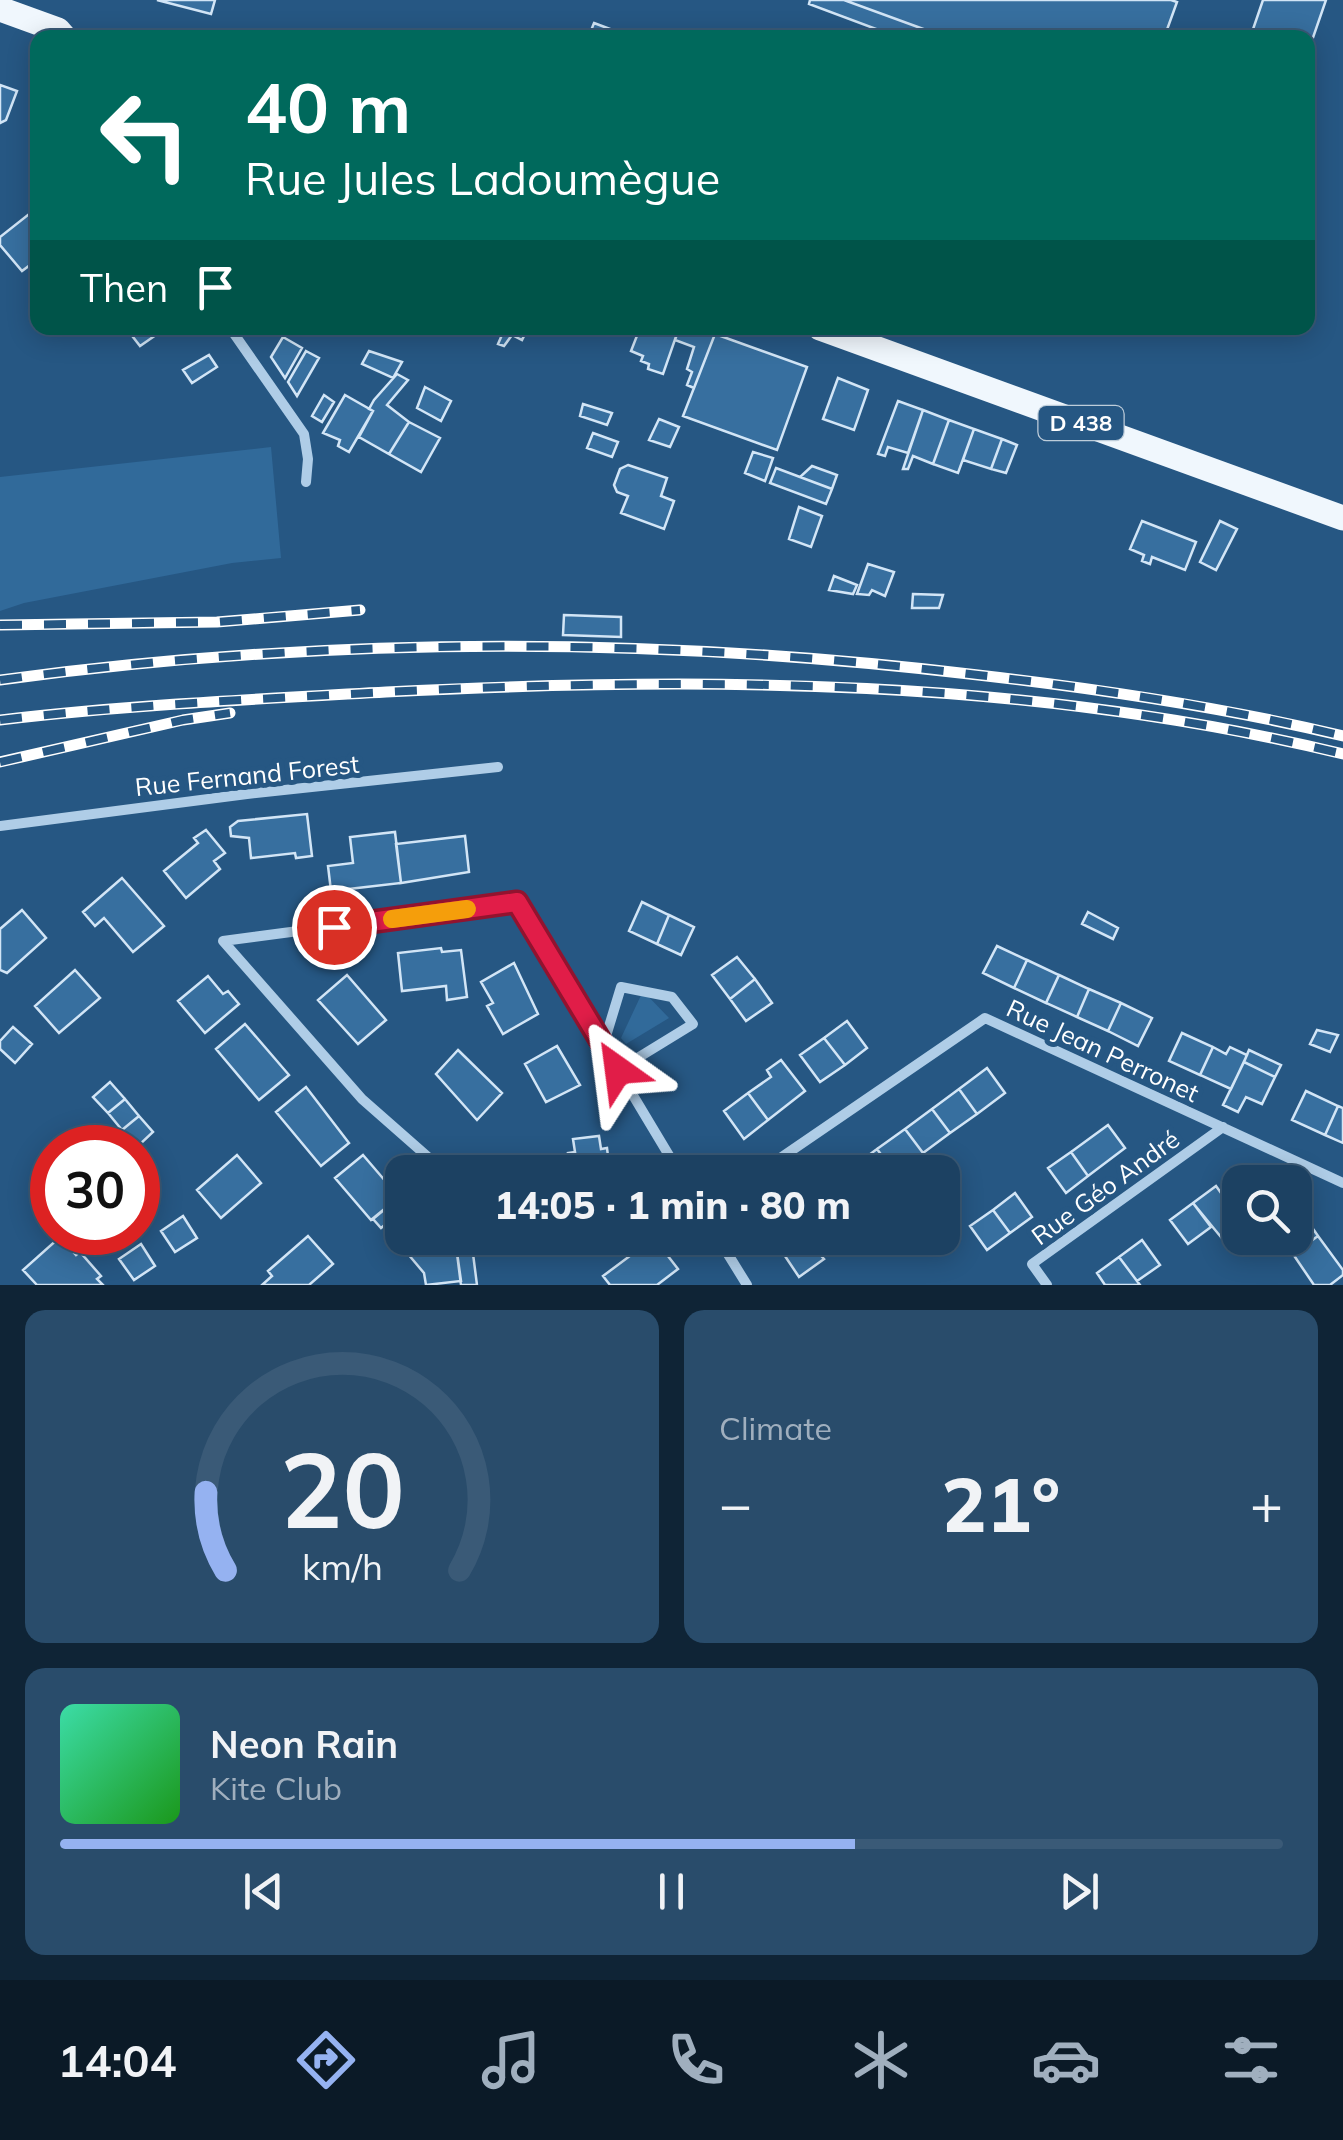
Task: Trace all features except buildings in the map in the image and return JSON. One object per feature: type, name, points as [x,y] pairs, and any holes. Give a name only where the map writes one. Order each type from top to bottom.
[{"type":"main road","points":[[0,9],[58,30]]},
{"type":"main road","name":"D 438","points":[[839,335],[1343,518]]},
{"type":"street","points":[[235,335],[304,434],[306,482]]},
{"type":"street","name":"Rue Fernand Forest","points":[[0,826],[247,794],[498,768]]},
{"type":"street","points":[[426,1155],[362,1099],[223,941],[517,902],[669,1155]]},
{"type":"street","points":[[603,1046],[621,987],[672,997],[694,1024],[618,1070]]},
{"type":"street","name":"Rue Jean Perronet","points":[[785,1155],[985,1018],[1343,1183]]},
{"type":"street","name":"Rue Géo André","points":[[1048,1285],[1032,1264],[1223,1126]]},
{"type":"street","points":[[727,1255],[741,1283]]},
{"type":"shaded area","points":[[271,447],[281,558],[232,563],[0,611],[0,477]]},
{"type":"shaded area","points":[[643,991],[669,1018],[626,1044],[621,1038]]},
{"type":"railway","points":[[0,625],[217,622],[360,610]]},
{"type":"railway","points":[[0,680],[244,655],[367,649],[489,646],[734,653],[1024,680],[1207,708],[1343,736]]},
{"type":"railway","points":[[0,720],[144,706],[506,687],[626,684],[867,688],[1106,710],[1225,729],[1343,754]]},
{"type":"railway","points":[[0,762],[230,713]]},
{"type":"slow traffic","points":[[392,919],[467,909]]},
{"type":"route","points":[[334,927],[517,902],[618,1070]]}]
